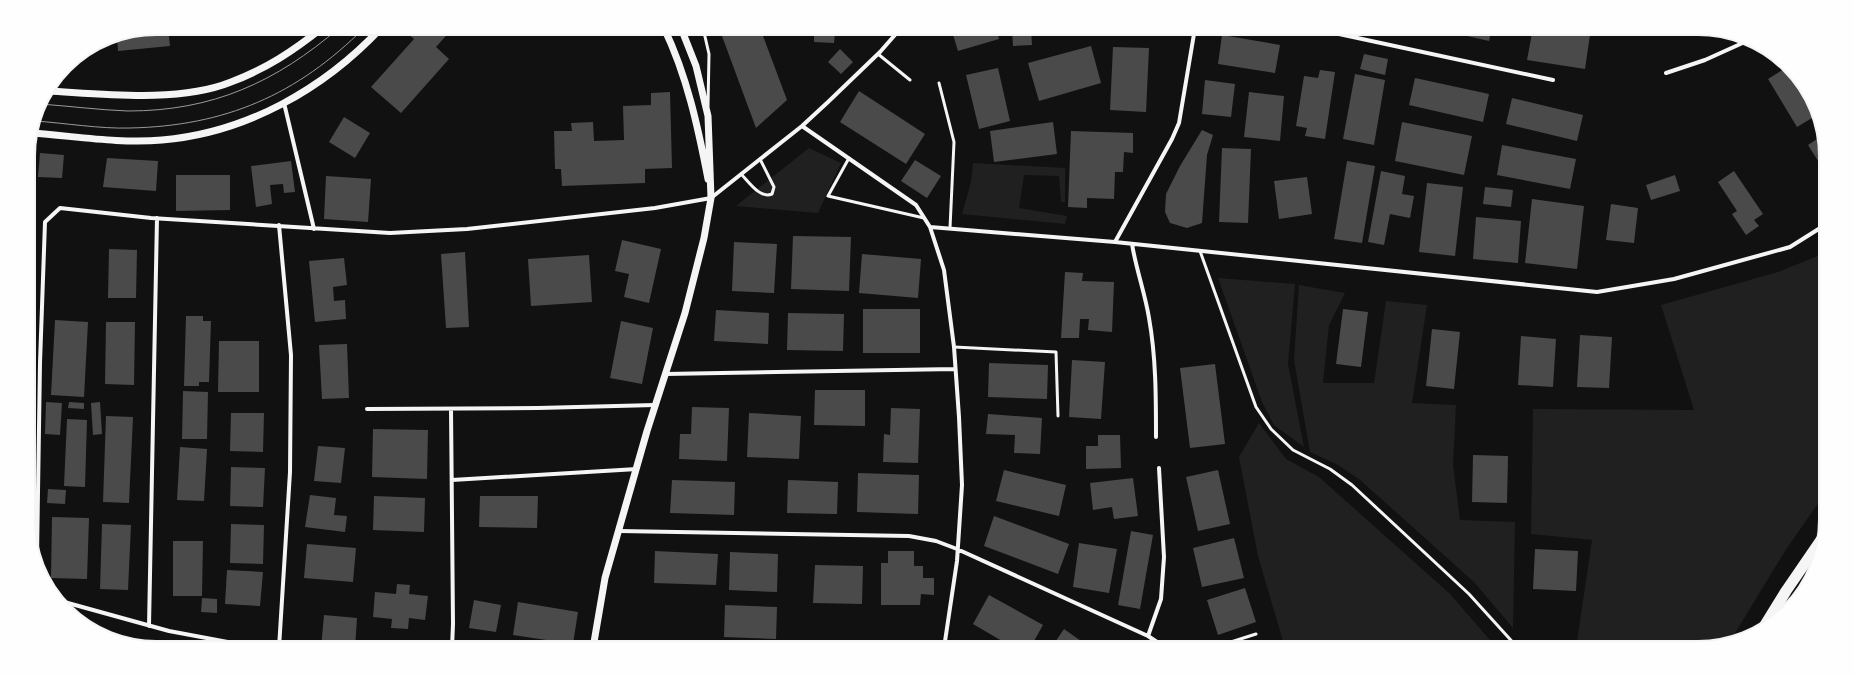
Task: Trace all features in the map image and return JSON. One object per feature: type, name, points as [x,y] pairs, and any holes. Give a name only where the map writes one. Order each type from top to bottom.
[{"type":"highway","points":[[1770,617],[1816,547]]},
{"type":"street","points":[[54,91],[160,95],[188,93],[230,83],[259,70],[288,54],[313,35]]},
{"type":"street","points":[[37,133],[129,140],[162,140],[195,135],[243,122],[284,103],[310,88],[343,64],[374,35]]},
{"type":"street","points":[[667,35],[682,71],[693,106],[699,129],[711,198]]},
{"type":"street","points":[[594,641],[605,578],[655,405],[685,313],[704,238],[711,198],[708,116],[696,66],[684,35]]},
{"type":"street","points":[[37,544],[40,371],[45,222],[60,208],[157,218],[390,233],[467,230],[655,208],[711,198],[802,126],[878,54],[895,35]]},
{"type":"street","points":[[1115,242],[1172,139],[1179,123],[1194,35]]},
{"type":"street","points":[[1343,35],[1553,80]]},
{"type":"street","points":[[1666,73],[1705,60],[1742,43]]},
{"type":"street","points":[[284,103],[314,229]]},
{"type":"street","points":[[802,126],[916,205],[930,227],[944,270],[954,347],[962,485],[957,549],[945,641]]},
{"type":"street","points":[[148,626],[157,218]]},
{"type":"street","points":[[279,225],[291,355],[289,479],[279,641]]},
{"type":"street","points":[[930,227],[1115,242],[1597,292],[1674,279],[1790,247],[1819,229]]},
{"type":"street","points":[[1132,244],[1135,262],[1144,291],[1154,349],[1156,437]]},
{"type":"street","points":[[665,374],[955,370]]},
{"type":"street","points":[[366,409],[655,405]]},
{"type":"street","points":[[451,409],[452,641]]},
{"type":"street","points":[[1148,636],[1161,599],[1164,557],[1159,468]]},
{"type":"street","points":[[452,480],[637,469]]},
{"type":"street","points":[[619,531],[909,536],[936,541],[957,549],[1148,636],[1156,641]]},
{"type":"street","points":[[68,603],[148,626],[224,641]]},
{"type":"lane","points":[[705,35],[709,54],[708,116]]},
{"type":"lane","points":[[878,54],[910,80]]},
{"type":"lane","points":[[939,84],[954,142],[950,228]]},
{"type":"lane","points":[[849,158],[828,196],[924,218]]},
{"type":"lane","points":[[741,174],[761,194],[767,196],[772,194],[774,187],[760,159]]},
{"type":"lane","points":[[1200,251],[1256,407],[1271,429],[1293,450],[1330,469],[1352,484],[1469,594],[1512,641]]},
{"type":"lane","points":[[954,347],[1056,352],[1058,416]]},
{"type":"lane","points":[[1234,641],[1256,634]]},
{"type":"shaded area","points":[[809,148],[841,163],[818,213],[736,206]]},
{"type":"shaded area","points":[[973,163],[1065,168],[1065,202],[1061,202],[1059,176],[1024,175],[1019,208],[1067,216],[1065,224],[962,214],[971,182]]},
{"type":"shaded area","points":[[1819,255],[1819,502],[1785,551],[1734,635],[1706,641],[1577,641],[1592,540],[1531,534],[1533,409],[1694,410],[1661,305],[1778,272]]},
{"type":"shaded area","points":[[1218,278],[1295,284],[1288,364],[1304,447],[1274,425],[1262,402]]},
{"type":"shaded area","points":[[1299,285],[1345,293],[1329,325],[1323,383],[1374,383],[1386,301],[1427,305],[1412,403],[1456,405],[1453,465],[1460,520],[1515,522],[1513,628],[1474,582],[1359,479],[1338,465],[1310,452],[1294,360]]},
{"type":"shaded area","points":[[1259,423],[1286,459],[1319,477],[1449,593],[1491,641],[1283,641],[1258,556],[1239,457]]},
{"type":"building","points":[[148,35],[169,35],[170,46],[118,51],[117,41]]},
{"type":"building","points":[[410,35],[447,35],[436,47],[449,59],[401,113],[371,87],[414,39]]},
{"type":"building","points":[[722,35],[763,35],[787,100],[756,128]]},
{"type":"building","points":[[814,35],[835,35],[834,43],[814,42]]},
{"type":"building","points":[[953,35],[998,35],[999,39],[958,51]]},
{"type":"building","points":[[1012,35],[1031,35],[1032,45],[1013,46]]},
{"type":"building","points":[[1222,35],[1280,45],[1275,73],[1218,64]]},
{"type":"building","points":[[1463,35],[1490,35],[1489,41]]},
{"type":"building","points":[[1532,35],[1590,35],[1585,69],[1527,60]]},
{"type":"building","points":[[1091,46],[1101,83],[1039,101],[1028,63]]},
{"type":"building","points":[[1113,47],[1149,48],[1146,112],[1110,110]]},
{"type":"building","points":[[840,49],[853,62],[841,74],[828,62]]},
{"type":"building","points":[[1364,54],[1388,59],[1385,75],[1360,69]]},
{"type":"building","points":[[998,68],[1010,121],[979,129],[966,75]]},
{"type":"building","points":[[1320,70],[1335,72],[1325,139],[1305,136],[1307,128],[1296,126],[1304,76],[1318,78]]},
{"type":"building","points":[[1783,70],[1799,89],[1813,117],[1797,127],[1768,79]]},
{"type":"building","points":[[1355,74],[1385,80],[1374,145],[1343,139]]},
{"type":"building","points":[[1415,78],[1489,94],[1483,122],[1409,105]]},
{"type":"building","points":[[1205,80],[1235,84],[1231,117],[1202,114]]},
{"type":"building","points":[[859,91],[925,134],[906,164],[840,122]]},
{"type":"building","points":[[670,92],[672,168],[645,169],[645,183],[562,186],[561,169],[555,169],[554,131],[572,131],[571,123],[593,122],[594,141],[624,140],[623,106],[651,105],[651,93]]},
{"type":"building","points":[[1249,92],[1284,96],[1280,141],[1244,137]]},
{"type":"building","points":[[1512,98],[1583,115],[1577,141],[1506,124]]},
{"type":"building","points":[[344,117],[370,133],[355,158],[329,142]]},
{"type":"building","points":[[1053,122],[1057,154],[994,162],[990,131]]},
{"type":"building","points":[[1402,122],[1472,136],[1464,175],[1395,161]]},
{"type":"building","points":[[1202,130],[1213,135],[1207,155],[1202,223],[1187,228],[1170,223],[1165,212],[1166,194],[1180,166]]},
{"type":"building","points":[[1071,131],[1133,133],[1133,153],[1124,152],[1123,172],[1115,172],[1114,199],[1087,198],[1087,208],[1068,207]]},
{"type":"building","points":[[1818,138],[1819,162],[1808,145]]},
{"type":"building","points":[[1502,145],[1576,159],[1570,189],[1497,175]]},
{"type":"building","points":[[1222,148],[1251,149],[1248,223],[1219,222]]},
{"type":"building","points":[[40,153],[64,155],[62,178],[38,177]]},
{"type":"building","points":[[107,158],[158,161],[156,191],[103,187]]},
{"type":"building","points":[[915,160],[941,176],[927,198],[901,181]]},
{"type":"building","points":[[291,161],[295,192],[284,193],[283,184],[270,185],[272,204],[256,207],[251,166]]},
{"type":"building","points":[[1347,161],[1375,166],[1362,243],[1334,239]]},
{"type":"building","points":[[1381,171],[1405,176],[1402,194],[1414,196],[1410,218],[1390,214],[1384,245],[1368,242]]},
{"type":"building","points":[[1734,171],[1763,214],[1754,220],[1759,226],[1746,235],[1732,214],[1737,211],[1718,182]]},
{"type":"building","points":[[176,175],[230,175],[230,210],[176,211]]},
{"type":"building","points":[[1675,175],[1680,191],[1651,200],[1646,185]]},
{"type":"building","points":[[326,176],[371,179],[368,222],[324,219]]},
{"type":"building","points":[[1307,177],[1312,214],[1279,219],[1274,181]]},
{"type":"building","points":[[1427,183],[1463,187],[1455,256],[1419,252]]},
{"type":"building","points":[[1485,187],[1513,190],[1511,207],[1483,204]]},
{"type":"building","points":[[1532,199],[1584,206],[1577,269],[1525,263]]},
{"type":"building","points":[[1611,204],[1638,208],[1634,243],[1606,240]]},
{"type":"building","points":[[1476,217],[1521,221],[1518,263],[1473,259]]},
{"type":"building","points":[[793,236],[851,237],[849,291],[791,289]]},
{"type":"building","points":[[622,240],[661,249],[649,303],[624,297],[629,274],[615,271]]},
{"type":"building","points":[[734,242],[777,244],[774,293],[732,291]]},
{"type":"building","points":[[109,249],[137,250],[136,298],[108,298]]},
{"type":"building","points":[[465,252],[469,327],[446,328],[441,254]]},
{"type":"building","points":[[862,254],[921,259],[918,298],[859,293]]},
{"type":"building","points":[[589,255],[592,302],[531,306],[528,259]]},
{"type":"building","points":[[344,258],[347,285],[333,287],[334,301],[345,300],[346,319],[315,322],[309,261]]},
{"type":"building","points":[[1065,272],[1083,273],[1082,281],[1114,282],[1112,332],[1088,330],[1089,319],[1080,319],[1079,338],[1061,338]]},
{"type":"building","points":[[863,309],[920,309],[920,353],[863,353]]},
{"type":"building","points":[[1343,309],[1368,312],[1361,367],[1336,364]]},
{"type":"building","points":[[716,310],[769,313],[768,344],[714,341]]},
{"type":"building","points":[[788,313],[844,314],[843,351],[787,350]]},
{"type":"building","points":[[186,316],[203,316],[203,321],[211,321],[209,382],[199,382],[199,386],[184,386]]},
{"type":"building","points":[[55,320],[88,322],[84,397],[51,395]]},
{"type":"building","points":[[621,321],[653,328],[642,384],[610,378]]},
{"type":"building","points":[[106,322],[135,322],[134,385],[105,384]]},
{"type":"building","points":[[1432,329],[1460,332],[1454,389],[1426,386]]},
{"type":"building","points":[[1580,335],[1612,337],[1609,388],[1577,387]]},
{"type":"building","points":[[1521,336],[1556,339],[1553,387],[1518,385]]},
{"type":"building","points":[[219,341],[259,341],[259,392],[218,392]]},
{"type":"building","points":[[347,344],[349,398],[322,399],[319,345]]},
{"type":"building","points":[[1072,360],[1105,362],[1101,419],[1069,417]]},
{"type":"building","points":[[989,363],[1048,365],[1047,399],[988,397]]},
{"type":"building","points":[[1215,364],[1225,444],[1190,448],[1180,368]]},
{"type":"building","points":[[815,390],[865,390],[865,426],[814,425]]},
{"type":"building","points":[[183,391],[208,392],[207,439],[182,439]]},
{"type":"building","points":[[46,402],[62,403],[60,435],[45,434]]},
{"type":"building","points":[[69,402],[84,403],[84,409],[68,408]]},
{"type":"building","points":[[100,402],[102,434],[93,435],[91,403]]},
{"type":"building","points":[[692,407],[729,408],[727,461],[679,459],[680,434],[691,434]]},
{"type":"building","points":[[891,408],[920,409],[918,463],[883,462],[884,434],[890,435]]},
{"type":"building","points":[[231,413],[264,413],[263,452],[230,451]]},
{"type":"building","points":[[749,413],[801,416],[799,459],[747,457]]},
{"type":"building","points":[[988,414],[1042,418],[1040,454],[1014,453],[1015,435],[986,434]]},
{"type":"building","points":[[106,416],[133,417],[129,503],[103,502]]},
{"type":"building","points":[[67,419],[87,420],[85,487],[64,486]]},
{"type":"building","points":[[373,429],[428,430],[427,479],[372,477]]},
{"type":"building","points":[[1098,435],[1120,435],[1121,468],[1086,469],[1086,446],[1098,446]]},
{"type":"building","points":[[318,446],[345,448],[341,483],[314,481]]},
{"type":"building","points":[[180,447],[207,449],[204,501],[177,500]]},
{"type":"building","points":[[1473,455],[1508,456],[1507,503],[1472,502]]},
{"type":"building","points":[[231,467],[265,468],[263,507],[230,506]]},
{"type":"building","points":[[1004,470],[1066,485],[1059,516],[996,501]]},
{"type":"building","points":[[1218,470],[1230,524],[1198,531],[1186,477]]},
{"type":"building","points":[[858,473],[919,475],[918,514],[857,512]]},
{"type":"building","points":[[1133,478],[1138,516],[1114,519],[1112,507],[1093,510],[1090,483]]},
{"type":"building","points":[[672,480],[735,482],[734,515],[670,513]]},
{"type":"building","points":[[788,480],[838,482],[837,514],[787,513]]},
{"type":"building","points":[[48,489],[66,490],[65,504],[47,503]]},
{"type":"building","points":[[310,495],[336,498],[334,515],[347,516],[345,532],[305,527]]},
{"type":"building","points":[[374,496],[425,498],[424,532],[373,530]]},
{"type":"building","points":[[480,496],[538,496],[537,528],[479,527]]},
{"type":"building","points":[[994,516],[1069,544],[1058,574],[984,546]]},
{"type":"building","points":[[52,517],[89,518],[87,579],[51,578]]},
{"type":"building","points":[[102,524],[131,525],[128,590],[100,589]]},
{"type":"building","points":[[231,524],[264,525],[263,564],[230,563]]},
{"type":"building","points":[[1131,531],[1153,535],[1140,609],[1118,605]]},
{"type":"building","points":[[1234,538],[1244,578],[1202,587],[1193,548]]},
{"type":"building","points":[[173,541],[203,541],[202,596],[173,596]]},
{"type":"building","points":[[1079,543],[1117,549],[1109,593],[1073,587]]},
{"type":"building","points":[[307,544],[356,548],[353,582],[304,578]]},
{"type":"building","points":[[1535,549],[1578,551],[1576,591],[1533,589]]},
{"type":"building","points":[[655,551],[718,554],[716,585],[654,583]]},
{"type":"building","points":[[888,551],[914,551],[914,566],[923,566],[923,578],[934,578],[934,595],[921,594],[920,605],[881,605],[881,563],[888,563]]},
{"type":"building","points":[[730,552],[778,554],[777,592],[729,590]]},
{"type":"building","points":[[815,565],[863,566],[862,604],[813,603]]},
{"type":"building","points":[[227,570],[263,572],[260,606],[225,604]]},
{"type":"building","points":[[397,584],[410,585],[409,594],[428,596],[425,620],[409,618],[408,629],[391,628],[392,619],[373,617],[375,592],[396,594]]},
{"type":"building","points":[[1245,588],[1256,622],[1218,635],[1207,600]]},
{"type":"building","points":[[989,595],[1043,625],[1034,641],[1002,641],[973,624]]},
{"type":"building","points":[[202,598],[217,599],[217,613],[201,612]]},
{"type":"building","points":[[474,600],[501,605],[496,632],[469,628]]},
{"type":"building","points":[[518,602],[578,612],[573,641],[553,641],[513,635]]},
{"type":"building","points":[[725,605],[777,607],[776,639],[724,637]]},
{"type":"building","points":[[324,615],[357,618],[355,641],[322,641]]},
{"type":"building","points":[[1064,629],[1081,641],[1056,641]]},
{"type":"tram line","points":[[47,105],[128,111],[159,110],[188,106],[216,99],[242,90],[267,78],[291,64],[330,35]]},
{"type":"tram line","points":[[40,122],[95,127],[130,128],[165,126],[197,121],[228,113],[258,102],[286,89],[313,72],[356,35]]}]
